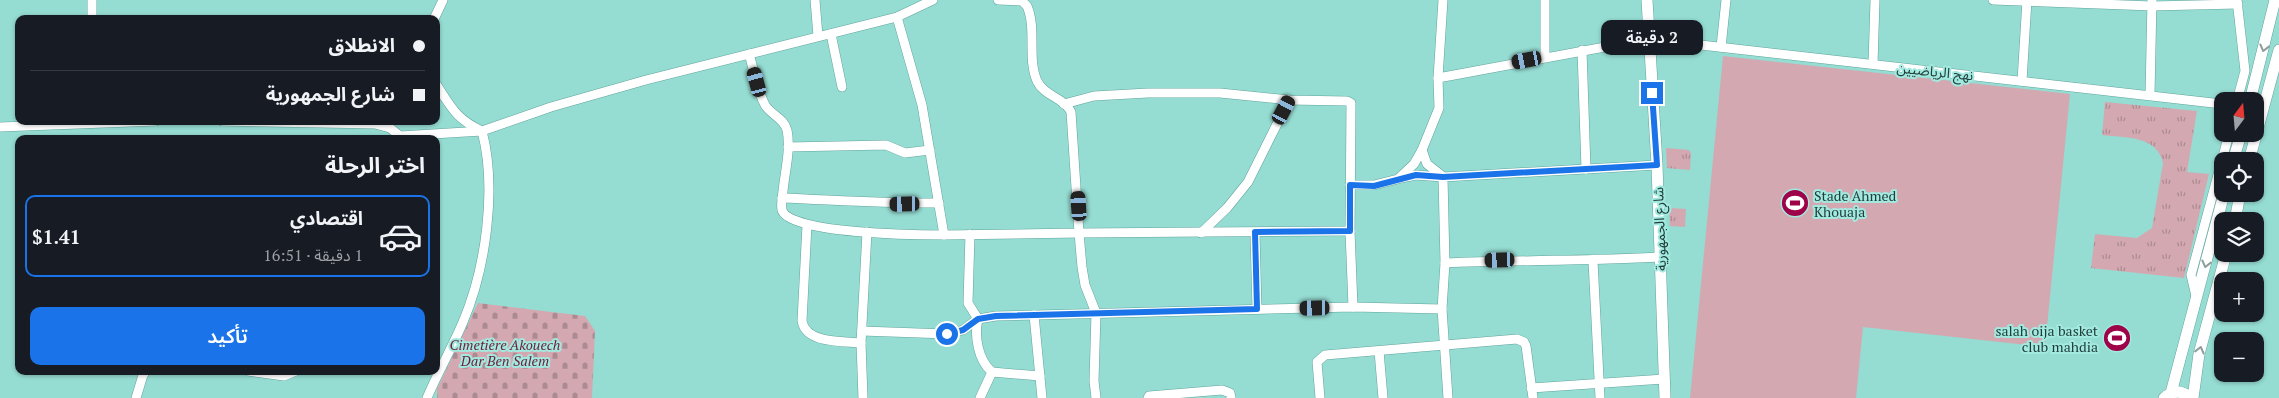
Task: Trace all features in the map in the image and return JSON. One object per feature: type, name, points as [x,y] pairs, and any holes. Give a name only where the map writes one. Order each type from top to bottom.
[{"type":"main road","name":"شارع الجمهورية","points":[[1646,0],[1657,165],[1665,398]]},
{"type":"main road","points":[[2252,92],[2275,0]]},
{"type":"main road","points":[[2251,152],[2279,50]]},
{"type":"main road","points":[[2166,396],[2197,300],[2222,202]]},
{"type":"main road","points":[[2166,396],[2181,392],[2192,398],[2199,354],[2224,262]]},
{"type":"street","points":[[92,0],[92,15]]},
{"type":"street","points":[[436,15],[443,0]]},
{"type":"street","points":[[815,0],[818,36]]},
{"type":"street","points":[[434,135],[482,131],[570,102],[897,17],[931,0]]},
{"type":"street","points":[[998,0],[1022,1],[1028,6],[1036,78],[1044,90],[1072,112],[1079,233],[1085,285],[1096,313],[1094,382],[1096,398]]},
{"type":"street","points":[[1398,178],[1414,164],[1422,150],[1439,108],[1438,78],[1443,0]]},
{"type":"street","points":[[1545,0],[1545,57]]},
{"type":"street","points":[[1721,47],[1726,0]]},
{"type":"street","points":[[1873,64],[1875,0]]},
{"type":"street","points":[[1993,0],[2152,3],[2237,2],[2245,71],[2239,92]]},
{"type":"street","points":[[2022,81],[2026,1]]},
{"type":"street","points":[[2150,95],[2152,3]]},
{"type":"street","points":[[897,17],[922,105],[944,235]]},
{"type":"street","points":[[831,34],[842,87]]},
{"type":"street","name":"نهج الرياضيين","points":[[1438,78],[1648,39],[2214,103]]},
{"type":"street","points":[[1582,50],[1586,169]]},
{"type":"street","points":[[749,54],[763,101],[769,111],[783,122],[787,128],[788,147],[782,198],[783,212],[794,221],[807,225],[867,232],[944,235],[1350,231]]},
{"type":"street","points":[[440,90],[458,117],[468,125],[482,131]]},
{"type":"street","points":[[1064,104],[1094,96],[1148,93],[1220,93],[1289,100],[1346,101],[1351,103],[1350,231],[1353,307]]},
{"type":"street","points":[[1201,233],[1248,182],[1289,100]]},
{"type":"street","points":[[0,126],[30,125]]},
{"type":"street","points":[[379,125],[390,128],[396,135]]},
{"type":"street","points":[[440,371],[463,322],[478,270],[490,202],[488,163],[482,131]]},
{"type":"street","points":[[2197,300],[2191,275],[2226,142]]},
{"type":"street","points":[[788,147],[886,145],[904,153],[930,150]]},
{"type":"street","points":[[1422,150],[1427,164],[1443,177],[1445,263],[1442,309],[1448,398]]},
{"type":"street","points":[[1350,185],[1374,186],[1398,178],[1416,175],[1443,177],[1657,165]]},
{"type":"street","points":[[782,198],[855,200],[887,204],[939,203]]},
{"type":"street","points":[[807,225],[802,321],[804,329],[812,336],[861,343]]},
{"type":"street","points":[[863,398],[861,343],[867,232]]},
{"type":"street","points":[[1255,232],[1257,309]]},
{"type":"street","points":[[970,234],[968,304],[978,319],[976,341],[983,361],[992,372],[1040,376]]},
{"type":"street","points":[[1445,263],[1518,260],[1593,261],[1660,257]]},
{"type":"street","points":[[1593,261],[1600,398]]},
{"type":"street","points":[[862,330],[947,334],[963,330],[978,319],[1034,315],[1353,307],[1442,309]]},
{"type":"street","points":[[1034,315],[1042,398]]},
{"type":"street","points":[[1320,398],[1317,368],[1320,358],[1338,353],[1521,340],[1526,346],[1532,398]]},
{"type":"street","points":[[1379,351],[1383,398]]},
{"type":"street","points":[[980,398],[992,372]]},
{"type":"street","points":[[136,398],[144,375]]},
{"type":"street","points":[[427,398],[438,375]]},
{"type":"street","points":[[1532,388],[1664,379]]},
{"type":"street","points":[[1148,398],[1149,396],[1222,390],[1230,393],[1231,398]]},
{"type":"green space","points":[[1723,56],[2070,94],[2045,347],[1863,327],[1856,398],[1690,398]]},
{"type":"green space","points":[[2105,102],[2197,111],[2187,172],[2209,174],[2184,278],[2091,268],[2095,234],[2137,238],[2152,228],[2163,163],[2160,154],[2147,143],[2130,138],[2102,135]]},
{"type":"green space","points":[[1666,148],[1689,150],[1691,153],[1690,170],[1667,168]]},
{"type":"green space","points":[[1669,208],[1686,209],[1685,227],[1670,226]]},
{"type":"green space","name":"Cimetière Akouech Dar Ben Salem","points":[[478,303],[585,316],[595,331],[592,398],[437,398],[437,389]]},
{"type":"place","name":"Stade Ahmed Khouaja","points":[[1795,203]]},
{"type":"place","name":"salah oija basket club mahdia","points":[[2117,338]]},
{"type":"route","points":[[947,334],[963,330],[978,319],[996,316],[1257,309],[1255,232],[1350,231],[1350,185],[1374,186],[1409,175],[1443,177],[1657,165],[1652,93]]}]
